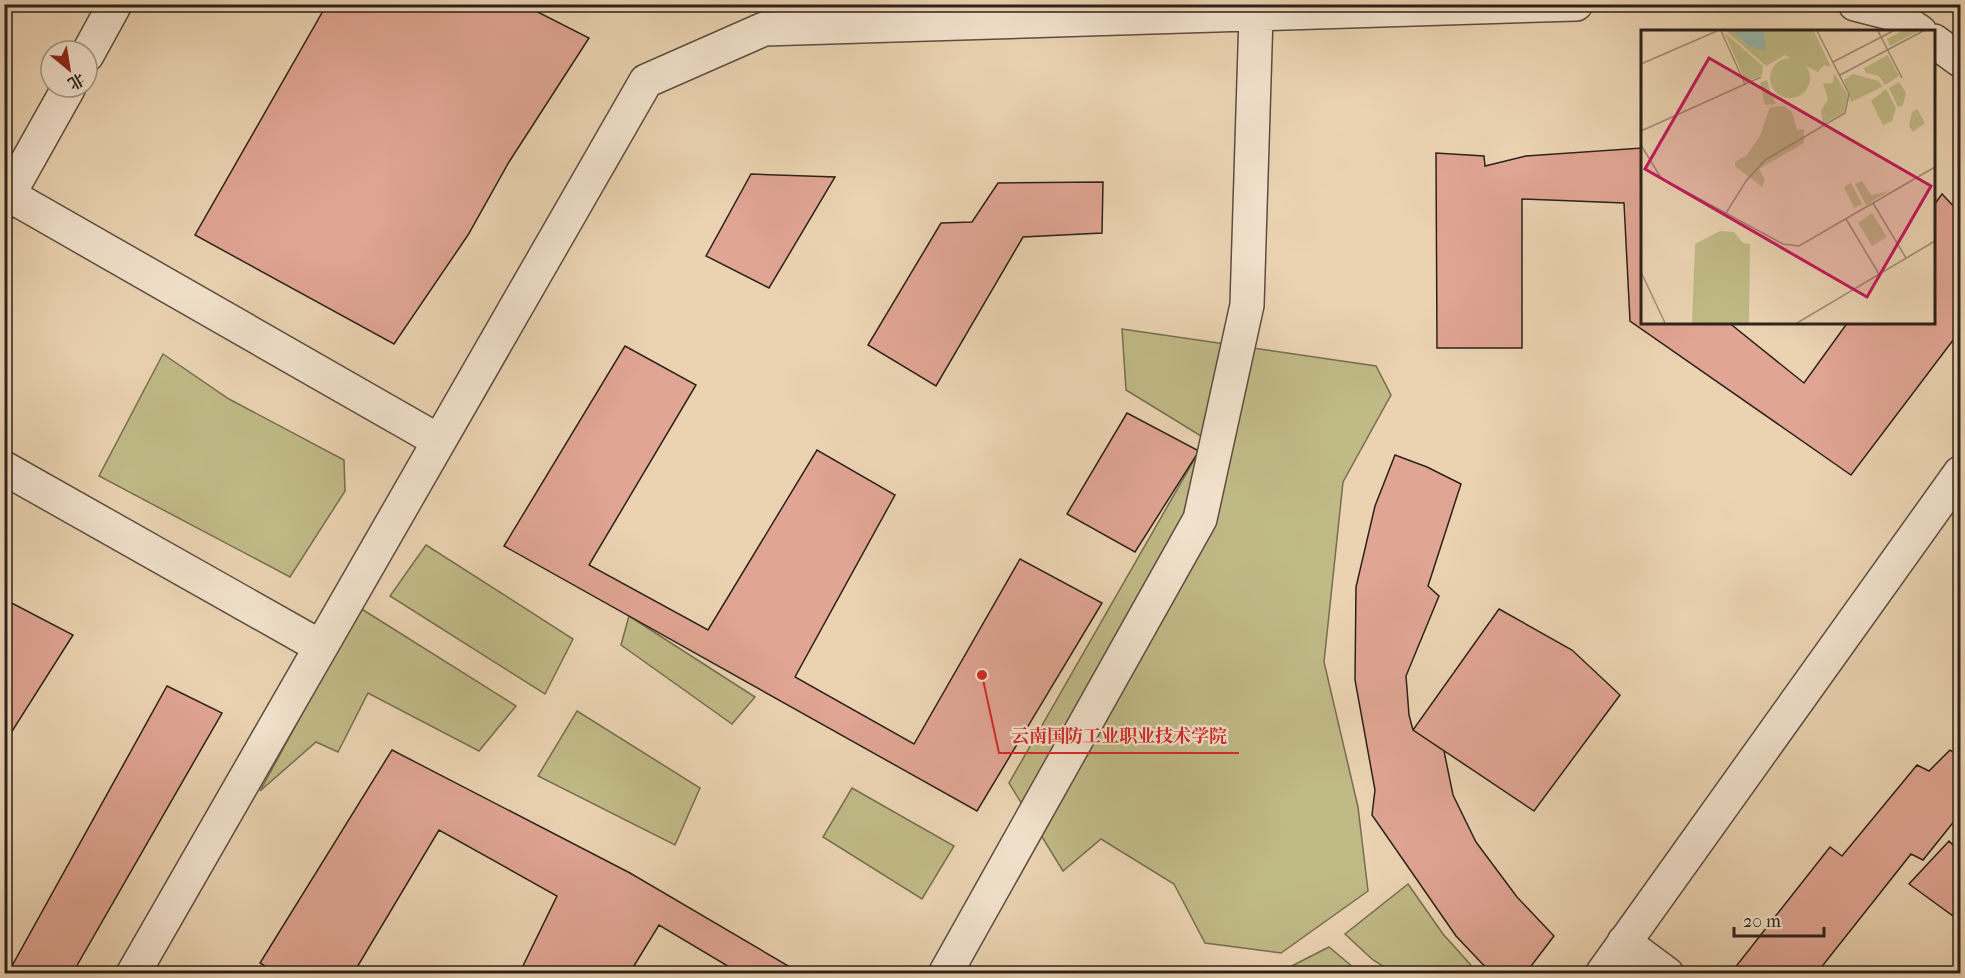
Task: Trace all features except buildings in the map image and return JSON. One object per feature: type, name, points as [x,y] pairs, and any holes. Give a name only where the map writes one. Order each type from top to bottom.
[{"type":"street","points":[[96,39],[115,4]]},
{"type":"street","points":[[133,974],[646,81],[764,30],[1576,4]]},
{"type":"street","points":[[1855,4],[1894,14],[1917,30]]},
{"type":"street","points":[[945,974],[1200,519],[1247,305],[1256,15]]},
{"type":"street","points":[[1935,42],[1960,60]]},
{"type":"street","points":[[62,99],[7,199],[439,441]]},
{"type":"street","points":[[4,468],[321,647]]},
{"type":"street","points":[[1602,974],[1960,473]]},
{"type":"street","points":[[1624,942],[1667,974]]},
{"type":"shaded area","points":[[1122,329],[1376,366],[1391,395],[1343,482],[1324,662],[1358,807],[1368,891],[1281,953],[1205,943],[1174,884],[1101,839],[1063,871],[1009,783],[1206,439],[1126,390]]},
{"type":"shaded area","points":[[163,354],[229,399],[344,460],[345,491],[290,577],[99,476]]},
{"type":"shaded area","points":[[426,545],[573,639],[545,694],[390,596]]},
{"type":"shaded area","points":[[360,608],[516,706],[479,751],[368,693],[338,752],[316,742],[260,791]]},
{"type":"shaded area","points":[[629,616],[755,697],[732,724],[621,645]]},
{"type":"shaded area","points":[[577,711],[700,788],[675,845],[538,776]]},
{"type":"shaded area","points":[[852,788],[954,846],[922,899],[823,837]]},
{"type":"shaded area","points":[[1408,884],[1443,934],[1478,973],[1394,973],[1373,960],[1345,934]]},
{"type":"shaded area","points":[[1329,947],[1360,973],[1278,973]]},
{"type":"place","name":"云南国防工业职业技术学院","points":[[982,675]]}]
